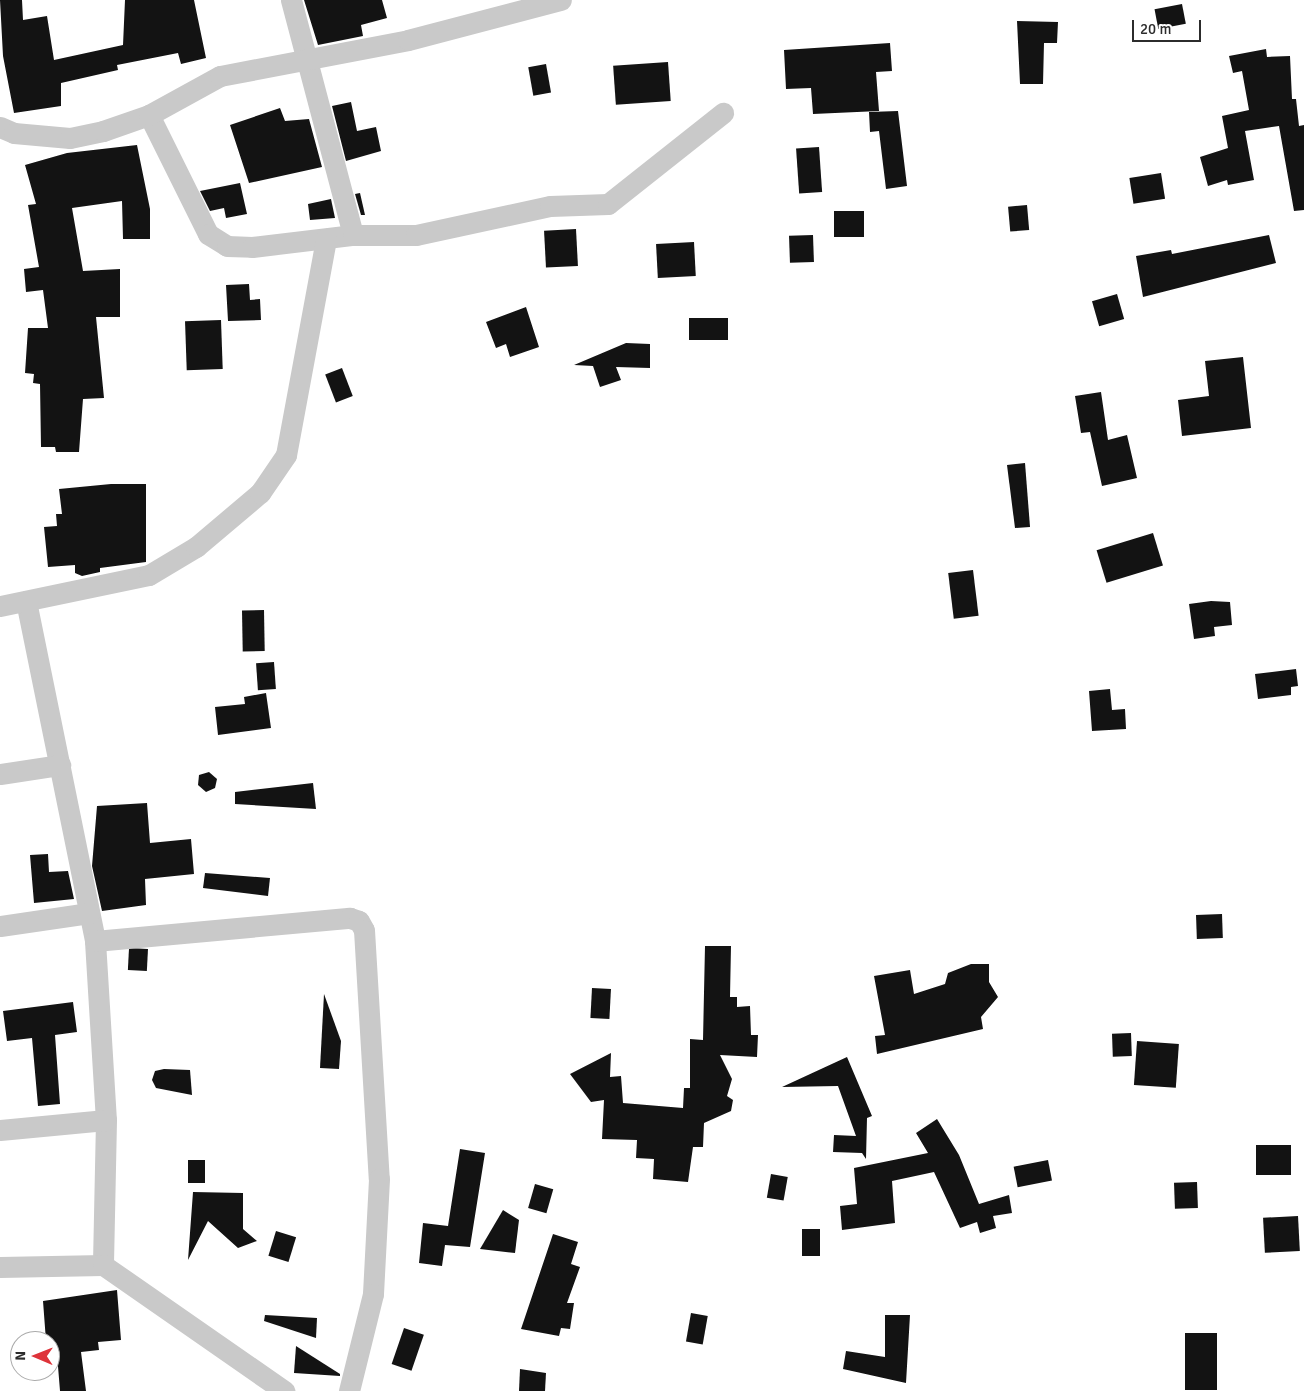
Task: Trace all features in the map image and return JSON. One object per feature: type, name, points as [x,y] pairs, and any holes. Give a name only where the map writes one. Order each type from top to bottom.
[{"type":"street","points":[[291,0],[304,59],[353,235]]},
{"type":"street","points":[[0,127],[14,133],[70,138],[149,115],[220,76],[408,40],[561,0]]},
{"type":"street","points":[[149,115],[208,234],[227,246],[252,247],[353,235],[416,235],[550,206],[608,204],[722,113]]},
{"type":"street","points":[[0,606],[149,575],[196,547],[260,493],[286,455],[326,239]]},
{"type":"street","points":[[26,601],[95,941],[106,1120],[103,1265]]},
{"type":"street","points":[[0,774],[60,765]]},
{"type":"street","points":[[0,926],[89,913]]},
{"type":"street","points":[[95,941],[350,918],[359,921],[364,930],[379,1196],[373,1294],[349,1391]]},
{"type":"street","points":[[0,1130],[106,1120]]},
{"type":"street","points":[[0,1267],[103,1265],[284,1391]]},
{"type":"building","points":[[0,0],[22,0],[23,20],[47,16],[54,60],[123,45],[125,0],[194,0],[206,58],[181,64],[178,53],[117,65],[118,70],[61,83],[61,106],[14,113],[3,56]]},
{"type":"building","points":[[304,0],[382,0],[387,18],[361,25],[363,36],[318,45]]},
{"type":"building","points":[[1182,4],[1186,24],[1158,29],[1155,9]]},
{"type":"building","points":[[1017,21],[1058,22],[1057,43],[1044,43],[1043,84],[1020,84]]},
{"type":"building","points":[[890,43],[892,71],[876,72],[879,111],[813,114],[811,88],[786,89],[784,50]]},
{"type":"building","points":[[1266,49],[1267,57],[1290,56],[1292,99],[1296,99],[1299,126],[1304,125],[1304,210],[1294,211],[1279,126],[1245,131],[1254,180],[1228,185],[1227,180],[1208,186],[1200,157],[1228,148],[1222,116],[1249,110],[1242,71],[1233,73],[1229,56]]},
{"type":"building","points":[[668,62],[671,101],[616,105],[613,66]]},
{"type":"building","points":[[546,64],[551,93],[533,96],[528,67]]},
{"type":"building","points":[[351,102],[357,131],[376,127],[381,151],[346,161],[332,106]]},
{"type":"building","points":[[280,108],[285,121],[309,119],[322,167],[249,183],[230,125]]},
{"type":"building","points":[[898,111],[907,186],[886,189],[879,131],[870,132],[869,112]]},
{"type":"building","points":[[137,145],[150,209],[150,239],[123,239],[122,201],[72,208],[83,271],[120,269],[120,317],[96,317],[104,398],[83,399],[79,452],[56,452],[55,447],[41,447],[40,384],[33,383],[34,374],[25,373],[28,328],[48,328],[43,290],[26,292],[24,269],[39,267],[28,205],[36,204],[25,165],[67,153]]},
{"type":"building","points":[[819,147],[822,192],[799,193],[796,149]]},
{"type":"building","points":[[1161,173],[1165,199],[1133,204],[1129,178]]},
{"type":"building","points":[[240,183],[247,214],[226,218],[224,208],[210,211],[200,191]]},
{"type":"building","points":[[360,193],[365,215],[361,215],[355,194]]},
{"type":"building","points":[[331,199],[335,218],[310,220],[308,204]]},
{"type":"building","points":[[1027,205],[1029,230],[1010,232],[1008,207]]},
{"type":"building","points":[[834,211],[864,211],[864,237],[834,237]]},
{"type":"building","points":[[576,229],[578,266],[546,268],[544,231]]},
{"type":"building","points":[[813,235],[814,262],[790,263],[789,236]]},
{"type":"building","points":[[1269,235],[1276,263],[1143,297],[1136,256],[1171,250],[1172,254]]},
{"type":"building","points":[[694,242],[696,276],[658,278],[656,244]]},
{"type":"building","points":[[249,284],[250,300],[260,299],[261,320],[228,321],[226,285]]},
{"type":"building","points":[[1117,294],[1124,319],[1099,326],[1092,301]]},
{"type":"building","points":[[526,307],[539,347],[510,357],[506,344],[496,348],[486,322]]},
{"type":"building","points":[[689,318],[728,318],[728,340],[689,340]]},
{"type":"building","points":[[221,320],[223,369],[187,370],[185,321]]},
{"type":"building","points":[[626,343],[650,344],[650,368],[616,367],[621,380],[600,387],[593,366],[574,365]]},
{"type":"building","points":[[1243,357],[1251,428],[1182,436],[1178,400],[1209,396],[1205,361]]},
{"type":"building","points":[[342,368],[353,396],[336,402],[325,374]]},
{"type":"building","points":[[1101,392],[1108,440],[1127,435],[1137,478],[1102,486],[1090,432],[1081,433],[1075,396]]},
{"type":"building","points":[[1025,463],[1030,527],[1015,528],[1007,465]]},
{"type":"building","points":[[111,484],[146,484],[146,562],[100,568],[100,572],[82,576],[75,573],[75,565],[48,567],[44,527],[57,526],[56,514],[62,514],[59,489]]},
{"type":"building","points":[[1153,533],[1163,566],[1107,583],[1097,550]]},
{"type":"building","points":[[973,570],[979,616],[954,619],[948,573]]},
{"type":"building","points":[[1211,601],[1230,602],[1232,625],[1214,627],[1215,636],[1194,639],[1189,604]]},
{"type":"building","points":[[242,610],[264,610],[265,651],[243,651]]},
{"type":"building","points":[[274,662],[276,689],[258,690],[256,663]]},
{"type":"building","points":[[1296,669],[1298,686],[1291,687],[1291,695],[1258,699],[1255,674]]},
{"type":"building","points":[[1110,689],[1112,710],[1125,709],[1126,729],[1092,731],[1089,691]]},
{"type":"building","points":[[266,693],[271,728],[218,735],[215,707],[245,704],[244,697]]},
{"type":"building","points":[[209,772],[217,779],[215,788],[206,792],[198,785],[199,775]]},
{"type":"building","points":[[313,783],[316,809],[235,804],[235,792]]},
{"type":"building","points":[[147,803],[150,843],[191,839],[194,874],[145,879],[146,905],[102,911],[92,866],[97,806]]},
{"type":"building","points":[[48,854],[49,872],[68,871],[74,899],[34,903],[30,855]]},
{"type":"building","points":[[205,873],[270,878],[268,896],[203,888]]},
{"type":"building","points":[[1222,914],[1223,938],[1197,939],[1196,915]]},
{"type":"building","points":[[705,946],[731,946],[730,997],[737,997],[737,1007],[750,1006],[751,1035],[758,1035],[757,1057],[720,1055],[732,1079],[727,1096],[733,1100],[731,1111],[704,1123],[703,1147],[693,1147],[688,1182],[653,1179],[654,1159],[636,1158],[637,1140],[602,1139],[604,1100],[591,1102],[570,1074],[611,1053],[610,1077],[621,1076],[623,1103],[683,1108],[684,1088],[690,1088],[690,1039],[703,1040]]},
{"type":"building","points":[[129,948],[148,949],[147,971],[128,970]]},
{"type":"building","points":[[971,964],[989,964],[989,982],[998,997],[981,1017],[983,1029],[877,1054],[875,1036],[885,1035],[874,976],[910,970],[914,994],[945,984],[948,973]]},
{"type":"building","points":[[592,988],[611,989],[609,1019],[590,1018]]},
{"type":"building","points":[[324,994],[341,1041],[339,1069],[320,1068]]},
{"type":"building","points":[[73,1002],[77,1032],[55,1035],[60,1104],[38,1106],[32,1038],[7,1041],[3,1011]]},
{"type":"building","points":[[1131,1033],[1132,1056],[1113,1057],[1112,1034]]},
{"type":"building","points":[[1137,1041],[1179,1044],[1176,1088],[1134,1085]]},
{"type":"building","points":[[847,1057],[872,1116],[867,1118],[866,1159],[862,1153],[833,1152],[834,1135],[856,1136],[838,1086],[782,1087]]},
{"type":"building","points":[[164,1069],[190,1070],[192,1095],[156,1088],[152,1080],[155,1071]]},
{"type":"building","points":[[937,1119],[959,1155],[979,1204],[1009,1195],[1012,1213],[993,1216],[996,1228],[980,1233],[977,1222],[960,1228],[934,1172],[892,1181],[895,1223],[842,1230],[840,1206],[857,1204],[854,1168],[928,1153],[916,1133]]},
{"type":"building","points":[[1256,1145],[1291,1145],[1291,1175],[1256,1175]]},
{"type":"building","points":[[460,1149],[485,1153],[470,1247],[445,1245],[442,1266],[419,1263],[423,1223],[448,1226]]},
{"type":"building","points":[[188,1160],[205,1160],[205,1183],[188,1183]]},
{"type":"building","points":[[1048,1160],[1052,1181],[1018,1187],[1014,1167]]},
{"type":"building","points":[[771,1174],[788,1177],[784,1201],[767,1198]]},
{"type":"building","points":[[1197,1182],[1198,1208],[1175,1209],[1174,1183]]},
{"type":"building","points":[[535,1184],[553,1189],[546,1213],[528,1208]]},
{"type":"building","points":[[193,1192],[243,1193],[243,1229],[257,1241],[238,1248],[208,1221],[188,1260]]},
{"type":"building","points":[[503,1210],[519,1220],[515,1253],[480,1249]]},
{"type":"building","points":[[1298,1216],[1300,1251],[1265,1253],[1263,1218]]},
{"type":"building","points":[[802,1229],[820,1229],[820,1256],[802,1256]]},
{"type":"building","points":[[276,1231],[296,1237],[288,1262],[268,1256]]},
{"type":"building","points":[[553,1234],[578,1242],[571,1264],[580,1267],[567,1303],[574,1303],[570,1329],[561,1328],[559,1336],[521,1329]]},
{"type":"building","points":[[117,1290],[121,1340],[98,1342],[99,1350],[81,1352],[86,1391],[60,1391],[60,1331],[45,1331],[43,1301]]},
{"type":"building","points":[[691,1313],[708,1316],[703,1345],[686,1342]]},
{"type":"building","points":[[265,1315],[317,1318],[316,1338],[264,1321]]},
{"type":"building","points":[[885,1315],[910,1315],[906,1383],[843,1369],[846,1351],[885,1357]]},
{"type":"building","points":[[404,1328],[424,1335],[411,1371],[392,1364]]},
{"type":"building","points":[[1185,1333],[1217,1333],[1217,1390],[1185,1390]]},
{"type":"building","points":[[296,1346],[340,1374],[340,1376],[294,1373]]},
{"type":"building","points":[[520,1369],[546,1373],[545,1391],[519,1391]]}]
